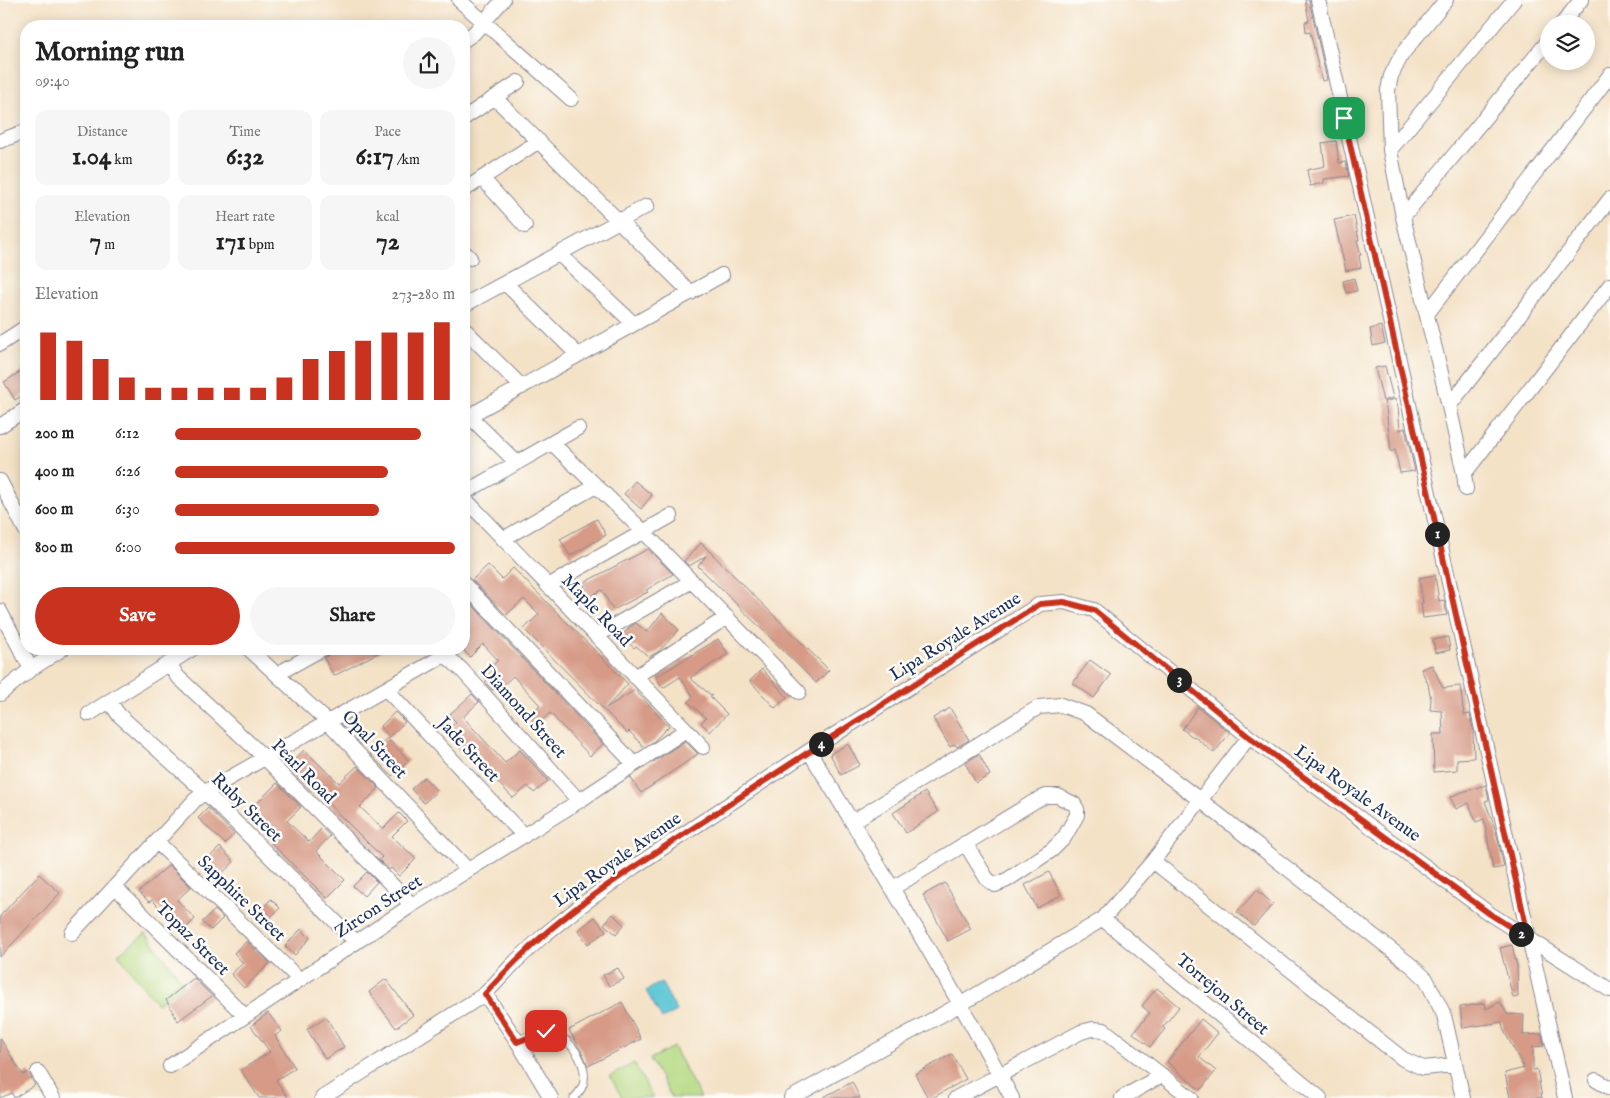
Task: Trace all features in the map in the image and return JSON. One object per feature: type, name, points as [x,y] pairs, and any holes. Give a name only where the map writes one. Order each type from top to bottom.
[{"type":"street","points":[[459,0],[571,99]]},
{"type":"street","points":[[470,35],[503,0]]},
{"type":"street","points":[[1318,0],[1565,1098]]},
{"type":"street","points":[[1446,0],[1402,54],[1391,76],[1388,90],[1390,150],[1403,217],[1449,406],[1466,489]]},
{"type":"street","points":[[1390,150],[1514,0]]},
{"type":"street","points":[[1570,15],[1582,0]]},
{"type":"street","points":[[1403,217],[1540,51]]},
{"type":"street","points":[[1427,314],[1610,75]]},
{"type":"street","points":[[470,114],[518,82]]},
{"type":"street","points":[[494,98],[691,293]]},
{"type":"street","points":[[0,141],[20,133]]},
{"type":"street","points":[[470,186],[538,141]]},
{"type":"street","points":[[482,178],[525,226]]},
{"type":"street","points":[[1449,406],[1610,200]]},
{"type":"street","points":[[470,302],[647,206]]},
{"type":"street","points":[[559,254],[634,324]]},
{"type":"street","points":[[470,411],[578,356],[722,276]]},
{"type":"street","points":[[505,283],[578,356]]},
{"type":"street","points":[[1464,474],[1610,285]]},
{"type":"street","points":[[0,344],[20,330]]},
{"type":"street","points":[[470,335],[522,386]]},
{"type":"street","points":[[0,426],[20,413]]},
{"type":"street","points":[[470,417],[517,463]]},
{"type":"street","points":[[470,490],[578,428]]},
{"type":"street","points":[[552,443],[644,532],[800,692]]},
{"type":"street","points":[[0,481],[20,519]]},
{"type":"street","points":[[503,539],[596,486]]},
{"type":"street","name":"Maple Road","points":[[470,504],[703,747]]},
{"type":"street","points":[[548,586],[672,516]]},
{"type":"street","points":[[596,636],[692,581]]},
{"type":"street","points":[[470,590],[634,764]]},
{"type":"street","name":"Lipa Royale Avenue","points":[[322,1098],[485,994],[543,936],[583,904],[634,868],[809,751],[1040,604],[1064,602],[1094,610],[1249,737],[1482,908],[1610,990]]},
{"type":"street","points":[[0,612],[20,649]]},
{"type":"street","points":[[635,676],[727,617]]},
{"type":"street","points":[[23,655],[31,669]]},
{"type":"street","points":[[0,694],[31,669],[53,655]]},
{"type":"street","name":"Opal Street","points":[[256,655],[328,722],[468,870]]},
{"type":"street","points":[[277,674],[311,655]]},
{"type":"street","points":[[72,933],[195,800],[205,792],[386,689],[437,655]]},
{"type":"street","name":"Diamond Street","points":[[445,655],[462,670],[579,800]]},
{"type":"street","points":[[89,714],[171,657]]},
{"type":"street","name":"Pearl Road","points":[[171,657],[177,676],[264,758],[412,906]]},
{"type":"street","name":"Jade Street","points":[[386,689],[524,836]]},
{"type":"street","name":"Ruby Street","points":[[109,701],[119,715],[205,792],[356,942]]},
{"type":"street","points":[[852,822],[1039,707],[1061,705],[1086,714],[1200,800],[1426,979],[1444,1015],[1463,1098]]},
{"type":"street","name":"Zircon Street","points":[[170,1066],[356,942],[524,836],[686,730]]},
{"type":"street","points":[[791,1098],[962,1004],[1103,919],[1153,861],[1249,737]]},
{"type":"street","points":[[809,751],[962,1004],[1012,1098]]},
{"type":"street","points":[[893,888],[965,843],[1046,796],[1058,796],[1074,804],[1077,809],[1077,816],[1064,838],[1052,850],[1007,880],[995,885],[987,879],[965,843]]},
{"type":"street","name":"Sapphire Street","points":[[157,842],[300,980]]},
{"type":"street","points":[[1153,861],[1403,1059],[1423,1068],[1455,1065]]},
{"type":"street","name":"Topaz Street","points":[[114,887],[245,1016]]},
{"type":"street","name":"Torrejon Street","points":[[1103,919],[1320,1098]]},
{"type":"street","points":[[485,994],[551,1098]]},
{"type":"street","points":[[956,1098],[1080,1032],[1093,1029],[1104,1030],[1191,1098]]},
{"type":"street","points":[[38,1072],[53,1098]]},
{"type":"street","points":[[1122,1098],[1162,1075]]},
{"type":"street","points":[[1596,1080],[1610,1088]]},
{"type":"lane","points":[[517,1042],[546,1031],[561,1036],[575,1051],[583,1067],[584,1081],[578,1095],[574,1098]]},
{"type":"green space","points":[[146,933],[184,984],[157,1004],[118,954]]},
{"type":"green space","points":[[673,1047],[701,1098],[672,1098],[650,1059]]},
{"type":"green space","points":[[634,1063],[653,1098],[622,1098],[610,1076]]},
{"type":"water","points":[[661,982],[677,1011],[662,1019],[646,991]]},
{"type":"building","points":[[1305,0],[1309,0],[1327,80],[1322,81],[1310,32],[1306,33],[1305,22],[1309,21]]},
{"type":"building","points":[[1336,141],[1339,163],[1346,162],[1349,176],[1324,179],[1324,183],[1310,186],[1307,170],[1325,166],[1322,143]]},
{"type":"building","points":[[1354,216],[1359,240],[1357,240],[1361,255],[1359,255],[1361,268],[1346,271],[1334,220]]},
{"type":"building","points":[[1354,278],[1357,291],[1346,293],[1343,281]]},
{"type":"building","points":[[1381,326],[1385,343],[1373,346],[1370,329]]},
{"type":"building","points":[[1385,366],[1393,398],[1383,401],[1375,368]]},
{"type":"building","points":[[20,372],[20,397],[15,400],[4,382]]},
{"type":"building","points":[[1395,399],[1398,407],[1400,430],[1405,428],[1415,471],[1400,473],[1395,450],[1391,452],[1384,402]]},
{"type":"building","points":[[635,481],[652,495],[641,509],[624,494]]},
{"type":"building","points":[[597,519],[606,535],[570,556],[560,539]]},
{"type":"building","points":[[701,543],[829,670],[816,683],[698,566],[706,556],[689,566],[684,561]]},
{"type":"building","points":[[648,549],[673,574],[646,590],[648,592],[613,610],[602,590],[589,597],[583,583]]},
{"type":"building","points":[[488,565],[502,579],[513,568],[628,684],[606,708],[635,690],[669,726],[653,742],[644,747],[629,731],[627,733],[524,629],[539,614],[524,599],[506,615],[472,580]]},
{"type":"building","points":[[1435,575],[1439,601],[1444,600],[1447,615],[1423,618],[1419,578]]},
{"type":"building","points":[[470,602],[603,744],[590,756],[550,713],[534,727],[525,718],[540,705],[513,676],[497,691],[494,688],[492,690],[485,682],[487,680],[483,676],[498,660],[483,644],[470,657],[468,655],[470,655]]},
{"type":"building","points":[[662,613],[679,630],[659,651],[649,657],[636,646],[634,648],[621,636],[636,623],[647,632]]},
{"type":"building","points":[[1448,637],[1450,650],[1435,653],[1433,640]]},
{"type":"building","points":[[718,639],[728,654],[690,678],[712,696],[710,697],[727,714],[710,732],[701,723],[706,718],[688,702],[693,696],[680,677],[663,688],[656,677]]},
{"type":"building","points":[[328,655],[374,655],[334,676],[324,658]]},
{"type":"building","points":[[1090,660],[1111,675],[1094,698],[1073,683]]},
{"type":"building","points":[[1432,665],[1443,688],[1460,686],[1464,715],[1470,714],[1474,733],[1474,758],[1457,759],[1457,770],[1434,772],[1433,734],[1443,734],[1442,711],[1430,710],[1431,700],[1428,684],[1421,669]]},
{"type":"building","points":[[762,669],[787,697],[775,708],[750,681]]},
{"type":"building","points":[[472,694],[479,702],[463,717],[505,763],[520,750],[535,766],[548,781],[534,793],[528,786],[513,798],[485,769],[483,771],[445,732],[456,722],[449,715]]},
{"type":"building","points":[[1198,707],[1230,733],[1214,753],[1194,736],[1182,729]]},
{"type":"building","points":[[950,708],[969,740],[957,747],[955,744],[950,747],[933,718]]},
{"type":"building","points":[[395,712],[405,722],[389,737],[380,727]]},
{"type":"building","points":[[387,738],[409,761],[392,776],[370,754]]},
{"type":"building","points":[[685,741],[698,754],[641,793],[630,777]]},
{"type":"building","points":[[848,744],[860,765],[841,775],[830,754]]},
{"type":"building","points":[[304,750],[339,783],[357,766],[379,788],[360,807],[383,829],[399,813],[407,821],[392,836],[416,859],[399,876],[391,868],[389,870],[379,860],[382,857],[316,792],[314,794],[290,770],[294,766],[291,763]]},
{"type":"building","points":[[979,754],[990,775],[976,783],[965,763]]},
{"type":"building","points":[[424,777],[437,791],[424,803],[411,789]]},
{"type":"building","points":[[277,783],[301,807],[287,821],[309,842],[322,828],[330,836],[316,851],[345,880],[327,898],[271,843],[273,841],[246,814]]},
{"type":"building","points":[[1486,785],[1489,800],[1485,801],[1496,831],[1504,867],[1493,869],[1484,819],[1476,822],[1469,803],[1456,809],[1450,797]]},
{"type":"building","points":[[925,792],[938,812],[906,833],[893,813]]},
{"type":"building","points":[[208,808],[234,834],[225,844],[198,818]]},
{"type":"building","points":[[220,847],[234,862],[219,876],[205,861]]},
{"type":"building","points":[[169,865],[191,887],[177,900],[195,919],[183,931],[152,900],[149,902],[139,892]]},
{"type":"building","points":[[367,872],[377,882],[364,896],[353,886]]},
{"type":"building","points":[[1049,872],[1061,895],[1037,908],[1025,885]]},
{"type":"building","points":[[39,874],[60,893],[0,957],[0,916]]},
{"type":"building","points":[[945,883],[971,929],[948,941],[923,895]]},
{"type":"building","points":[[1257,890],[1273,904],[1254,926],[1237,912]]},
{"type":"building","points":[[271,899],[280,908],[264,924],[255,916]]},
{"type":"building","points":[[215,910],[223,918],[211,930],[202,922]]},
{"type":"building","points":[[613,914],[624,925],[616,934],[604,924]]},
{"type":"building","points":[[595,917],[606,931],[588,944],[578,930]]},
{"type":"building","points":[[301,929],[310,938],[295,955],[285,946]]},
{"type":"building","points":[[247,941],[270,963],[244,988],[231,974],[243,963],[234,953]]},
{"type":"building","points":[[1512,945],[1517,966],[1518,997],[1513,998],[1500,948]]},
{"type":"building","points":[[618,968],[624,979],[609,986],[603,975]]},
{"type":"building","points":[[194,978],[212,996],[178,1021],[166,1000]]},
{"type":"building","points":[[386,979],[413,1015],[396,1028],[369,992]]},
{"type":"building","points":[[1157,988],[1179,1007],[1163,1027],[1165,1029],[1150,1047],[1133,1033],[1150,1013],[1142,1006]]},
{"type":"building","points":[[622,1002],[641,1039],[588,1066],[569,1030]]},
{"type":"building","points":[[1500,1002],[1507,1014],[1524,1015],[1523,1035],[1542,1034],[1544,1046],[1533,1047],[1533,1070],[1537,1069],[1542,1098],[1510,1098],[1505,1073],[1524,1068],[1503,1029],[1502,1022],[1463,1028],[1460,1007],[1485,1003],[1486,1009]]},
{"type":"building","points":[[268,1013],[282,1031],[275,1036],[295,1068],[276,1080],[288,1098],[259,1098],[241,1070],[270,1052],[251,1026]]},
{"type":"building","points":[[326,1017],[344,1047],[325,1059],[307,1029]]},
{"type":"building","points":[[1201,1019],[1218,1033],[1199,1057],[1216,1071],[1200,1090],[1167,1062]]},
{"type":"building","points":[[0,1038],[23,1075],[28,1072],[35,1085],[14,1098],[12,1093],[0,1098]]},
{"type":"building","points":[[952,1054],[966,1079],[932,1098],[928,1098],[915,1074]]},
{"type":"building","points":[[852,1082],[860,1098],[822,1098]]},
{"type":"route","points":[[546,1031],[517,1042],[485,994],[543,936],[583,904],[634,868],[809,751],[1040,604],[1064,602],[1094,610],[1249,737],[1490,914],[1529,939],[1344,118]]}]
